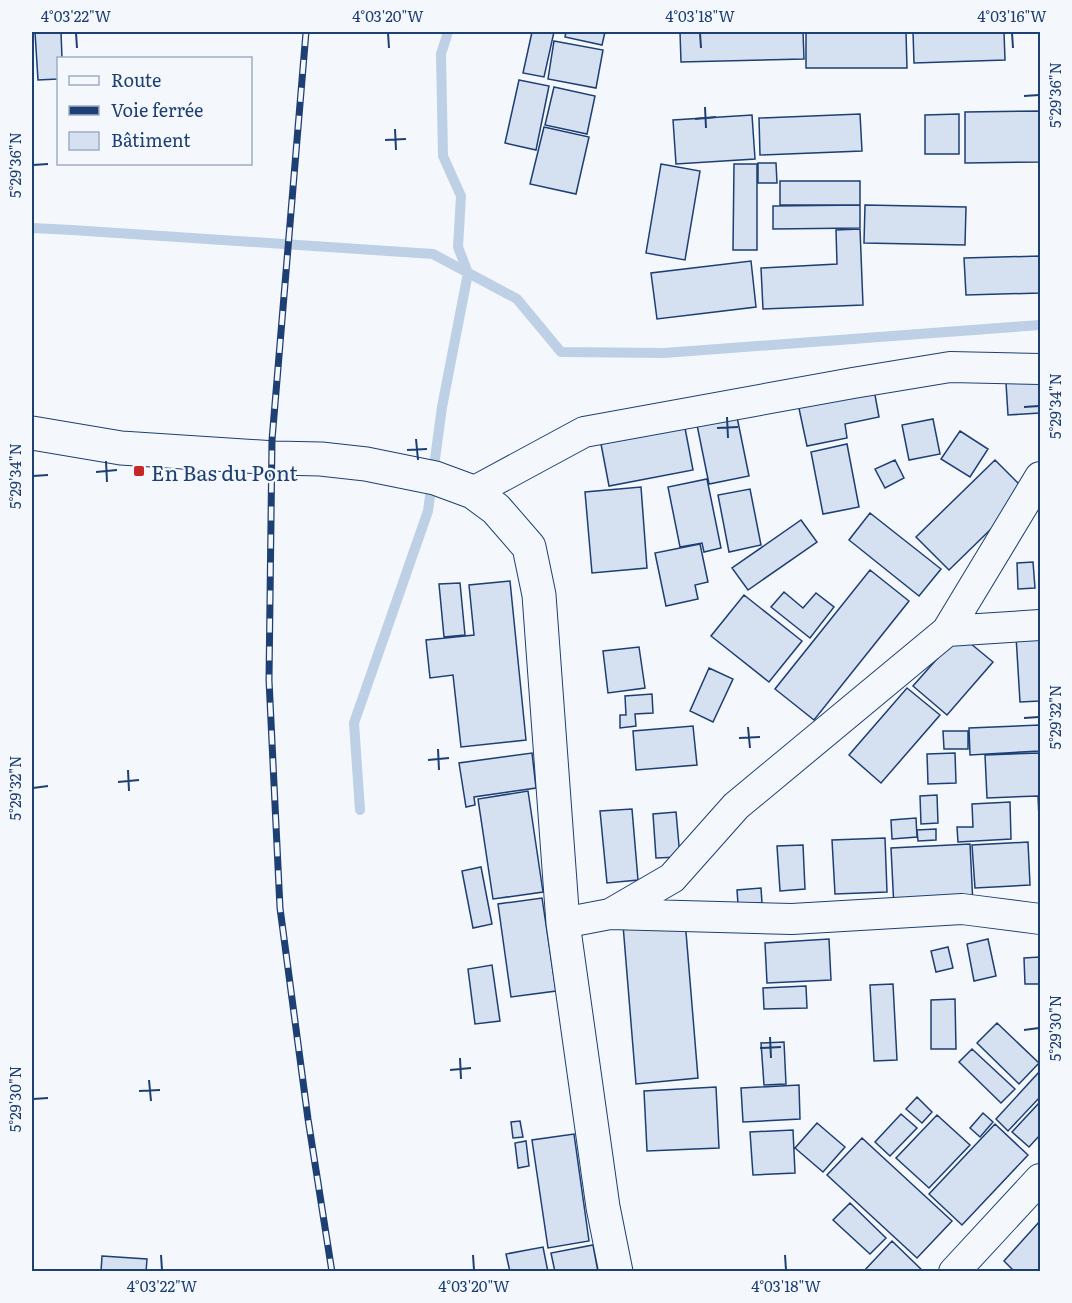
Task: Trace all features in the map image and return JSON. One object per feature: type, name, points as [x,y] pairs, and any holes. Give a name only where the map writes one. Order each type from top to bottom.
[{"type":"street","points":[[472,492],[584,432],[950,367],[1041,369]]},
{"type":"street","points":[[32,433],[121,448],[263,458],[321,459],[366,464],[435,478],[472,492],[496,509],[529,547],[540,607],[563,923],[603,1207],[616,1272]]},
{"type":"street","points":[[610,914],[672,878],[736,806],[947,631],[1041,477]]},
{"type":"street","points":[[947,631],[1041,625]]},
{"type":"street","points":[[563,923],[610,914],[792,920],[962,909],[1041,919]]},
{"type":"street","points":[[954,1272],[1041,1179]]},
{"type":"building","points":[[35,32],[61,32],[62,57],[57,57],[57,79],[38,80]]},
{"type":"building","points":[[532,32],[554,32],[544,77],[523,73]]},
{"type":"building","points":[[566,32],[605,32],[602,45],[565,37]]},
{"type":"building","points":[[680,32],[803,32],[804,59],[681,62]]},
{"type":"building","points":[[806,32],[906,32],[907,68],[806,68]]},
{"type":"building","points":[[913,32],[1004,32],[1005,60],[914,63]]},
{"type":"building","points":[[554,41],[603,50],[596,88],[548,79]]},
{"type":"building","points":[[519,80],[549,86],[536,150],[505,143]]},
{"type":"building","points":[[554,87],[595,96],[587,134],[545,125]]},
{"type":"building","points":[[1040,111],[1040,162],[965,163],[965,112]]},
{"type":"building","points":[[860,114],[862,151],[760,155],[759,118]]},
{"type":"building","points":[[959,114],[959,154],[925,154],[925,115]]},
{"type":"building","points":[[752,115],[755,159],[676,164],[673,120]]},
{"type":"building","points":[[544,127],[589,137],[576,194],[530,184]]},
{"type":"building","points":[[758,163],[776,163],[777,183],[758,183]]},
{"type":"building","points":[[661,164],[700,171],[685,260],[646,253]]},
{"type":"building","points":[[734,164],[757,164],[757,250],[733,250]]},
{"type":"building","points":[[780,181],[860,181],[860,205],[780,205]]},
{"type":"building","points":[[860,205],[860,228],[773,229],[773,206]]},
{"type":"building","points":[[865,205],[966,207],[965,245],[864,243]]},
{"type":"building","points":[[860,229],[863,305],[763,309],[761,268],[837,264],[836,230]]},
{"type":"building","points":[[1040,256],[1040,293],[966,295],[964,258]]},
{"type":"building","points":[[751,261],[756,307],[657,319],[651,273]]},
{"type":"building","points":[[1040,381],[1040,413],[1008,415],[1006,383]]},
{"type":"building","points":[[873,384],[879,417],[845,424],[847,438],[807,446],[797,399]]},
{"type":"building","points":[[737,417],[749,476],[709,484],[697,425]]},
{"type":"building","points":[[933,419],[940,454],[909,460],[902,425]]},
{"type":"building","points":[[685,428],[693,470],[609,486],[601,444]]},
{"type":"building","points":[[960,431],[988,449],[970,477],[941,459]]},
{"type":"building","points":[[847,444],[859,507],[823,514],[811,452]]},
{"type":"building","points":[[895,460],[904,478],[885,488],[875,469]]},
{"type":"building","points":[[995,460],[1028,493],[949,570],[916,537]]},
{"type":"building","points":[[707,479],[721,548],[704,552],[702,543],[680,547],[668,487]]},
{"type":"building","points":[[641,487],[647,568],[592,573],[585,492]]},
{"type":"building","points":[[750,489],[761,545],[729,552],[718,495]]},
{"type":"building","points":[[870,513],[941,569],[919,596],[849,540]]},
{"type":"building","points":[[801,520],[817,542],[748,590],[732,568]]},
{"type":"building","points":[[700,544],[708,582],[695,585],[698,599],[666,606],[655,553]]},
{"type":"building","points":[[1033,562],[1035,588],[1018,589],[1017,563]]},
{"type":"building","points":[[870,570],[909,601],[814,720],[775,689]]},
{"type":"building","points":[[510,581],[526,740],[461,747],[453,675],[430,678],[426,640],[474,635],[469,585]]},
{"type":"building","points":[[460,583],[465,635],[444,637],[439,584]]},
{"type":"building","points":[[784,592],[803,608],[816,593],[834,607],[810,638],[771,607]]},
{"type":"building","points":[[744,595],[802,641],[769,682],[711,636]]},
{"type":"building","points":[[959,634],[993,662],[947,715],[913,686]]},
{"type":"building","points":[[1040,635],[1040,701],[1020,702],[1016,636]]},
{"type":"building","points":[[639,647],[645,688],[608,693],[603,651]]},
{"type":"building","points":[[709,668],[733,679],[713,722],[690,711]]},
{"type":"building","points":[[907,688],[940,715],[881,783],[849,755]]},
{"type":"building","points":[[652,694],[653,713],[635,714],[636,726],[620,728],[620,715],[626,715],[625,696]]},
{"type":"building","points":[[1040,725],[1040,751],[970,755],[969,728]]},
{"type":"building","points":[[693,726],[697,765],[636,770],[633,731]]},
{"type":"building","points":[[943,731],[968,731],[968,749],[944,749]]},
{"type":"building","points":[[532,753],[536,788],[474,797],[475,805],[466,807],[459,763]]},
{"type":"building","points":[[955,753],[956,783],[928,784],[927,754]]},
{"type":"building","points":[[1040,753],[1040,840],[1038,796],[987,798],[985,755]]},
{"type":"building","points":[[528,791],[543,892],[493,899],[478,799]]},
{"type":"building","points":[[937,795],[938,823],[921,824],[920,796]]},
{"type":"building","points":[[1010,802],[1011,839],[958,842],[957,827],[973,827],[972,804]]},
{"type":"building","points":[[632,809],[638,880],[607,883],[600,811]]},
{"type":"building","points":[[676,812],[680,857],[656,858],[653,814]]},
{"type":"building","points":[[916,818],[917,837],[892,839],[891,820]]},
{"type":"building","points":[[936,829],[936,840],[918,841],[917,830]]},
{"type":"building","points":[[885,838],[887,892],[835,894],[832,840]]},
{"type":"building","points":[[1028,842],[1030,885],[975,888],[972,845]]},
{"type":"building","points":[[970,844],[973,905],[894,908],[891,848]]},
{"type":"building","points":[[803,845],[805,889],[780,891],[777,846]]},
{"type":"building","points":[[481,867],[492,924],[473,928],[462,871]]},
{"type":"building","points":[[761,888],[762,903],[738,904],[737,890]]},
{"type":"building","points":[[542,898],[556,991],[511,997],[498,904]]},
{"type":"building","points":[[685,920],[698,1078],[636,1084],[623,925]]},
{"type":"building","points":[[829,939],[831,980],[767,983],[765,943]]},
{"type":"building","points":[[988,939],[996,976],[974,981],[967,944]]},
{"type":"building","points":[[948,947],[953,968],[936,972],[931,951]]},
{"type":"building","points":[[1040,957],[1040,984],[1025,984],[1024,958]]},
{"type":"building","points":[[492,965],[500,1021],[475,1024],[468,969]]},
{"type":"building","points":[[893,984],[897,1060],[874,1061],[870,985]]},
{"type":"building","points":[[806,986],[807,1008],[764,1009],[763,988]]},
{"type":"building","points":[[955,999],[956,1049],[931,1049],[931,1000]]},
{"type":"building","points":[[997,1023],[1039,1063],[1019,1084],[977,1043]]},
{"type":"building","points":[[784,1042],[786,1084],[764,1085],[761,1043]]},
{"type":"building","points":[[972,1049],[1015,1089],[1001,1103],[959,1062]]},
{"type":"building","points":[[1040,1071],[1040,1097],[1008,1131],[996,1119]]},
{"type":"building","points":[[799,1085],[800,1119],[743,1122],[741,1088]]},
{"type":"building","points":[[716,1087],[719,1148],[647,1151],[644,1091]]},
{"type":"building","points":[[917,1097],[932,1112],[922,1123],[906,1109]]},
{"type":"building","points":[[1040,1102],[1040,1135],[1029,1147],[1012,1132]]},
{"type":"building","points":[[983,1113],[993,1122],[980,1137],[970,1128]]},
{"type":"building","points":[[901,1114],[917,1128],[890,1156],[875,1142]]},
{"type":"building","points":[[937,1115],[970,1145],[929,1188],[896,1158]]},
{"type":"building","points":[[520,1121],[523,1137],[513,1138],[511,1122]]},
{"type":"building","points":[[817,1123],[845,1147],[823,1172],[795,1148]]},
{"type":"building","points":[[995,1124],[1028,1155],[962,1225],[929,1194]]},
{"type":"building","points":[[793,1130],[795,1173],[753,1175],[750,1132]]},
{"type":"building","points":[[574,1134],[589,1241],[548,1248],[532,1140]]},
{"type":"building","points":[[862,1138],[952,1221],[917,1258],[827,1175]]},
{"type":"building","points":[[526,1141],[529,1166],[518,1168],[515,1143]]},
{"type":"building","points":[[850,1203],[886,1238],[870,1254],[833,1220]]},
{"type":"building","points":[[1040,1221],[1040,1272],[1015,1272],[1004,1261]]},
{"type":"building","points":[[892,1241],[924,1272],[863,1272]]},
{"type":"building","points":[[593,1245],[598,1272],[555,1272],[551,1253]]},
{"type":"building","points":[[543,1247],[548,1272],[510,1272],[506,1254]]},
{"type":"building","points":[[102,1256],[147,1259],[146,1272],[101,1272]]},
{"type":"waterway","points":[[360,810],[354,723],[428,511],[442,407],[468,273],[458,247],[461,196],[443,156],[441,54],[448,32]]},
{"type":"waterway","points":[[32,228],[433,254],[517,299],[561,352],[664,353],[1040,325]]},
{"type":"railway","points":[[306,32],[272,440],[269,680],[280,908],[308,1119],[332,1272]]},
{"type":"place","name":"En Bas du Pont","points":[[139,471]]}]
